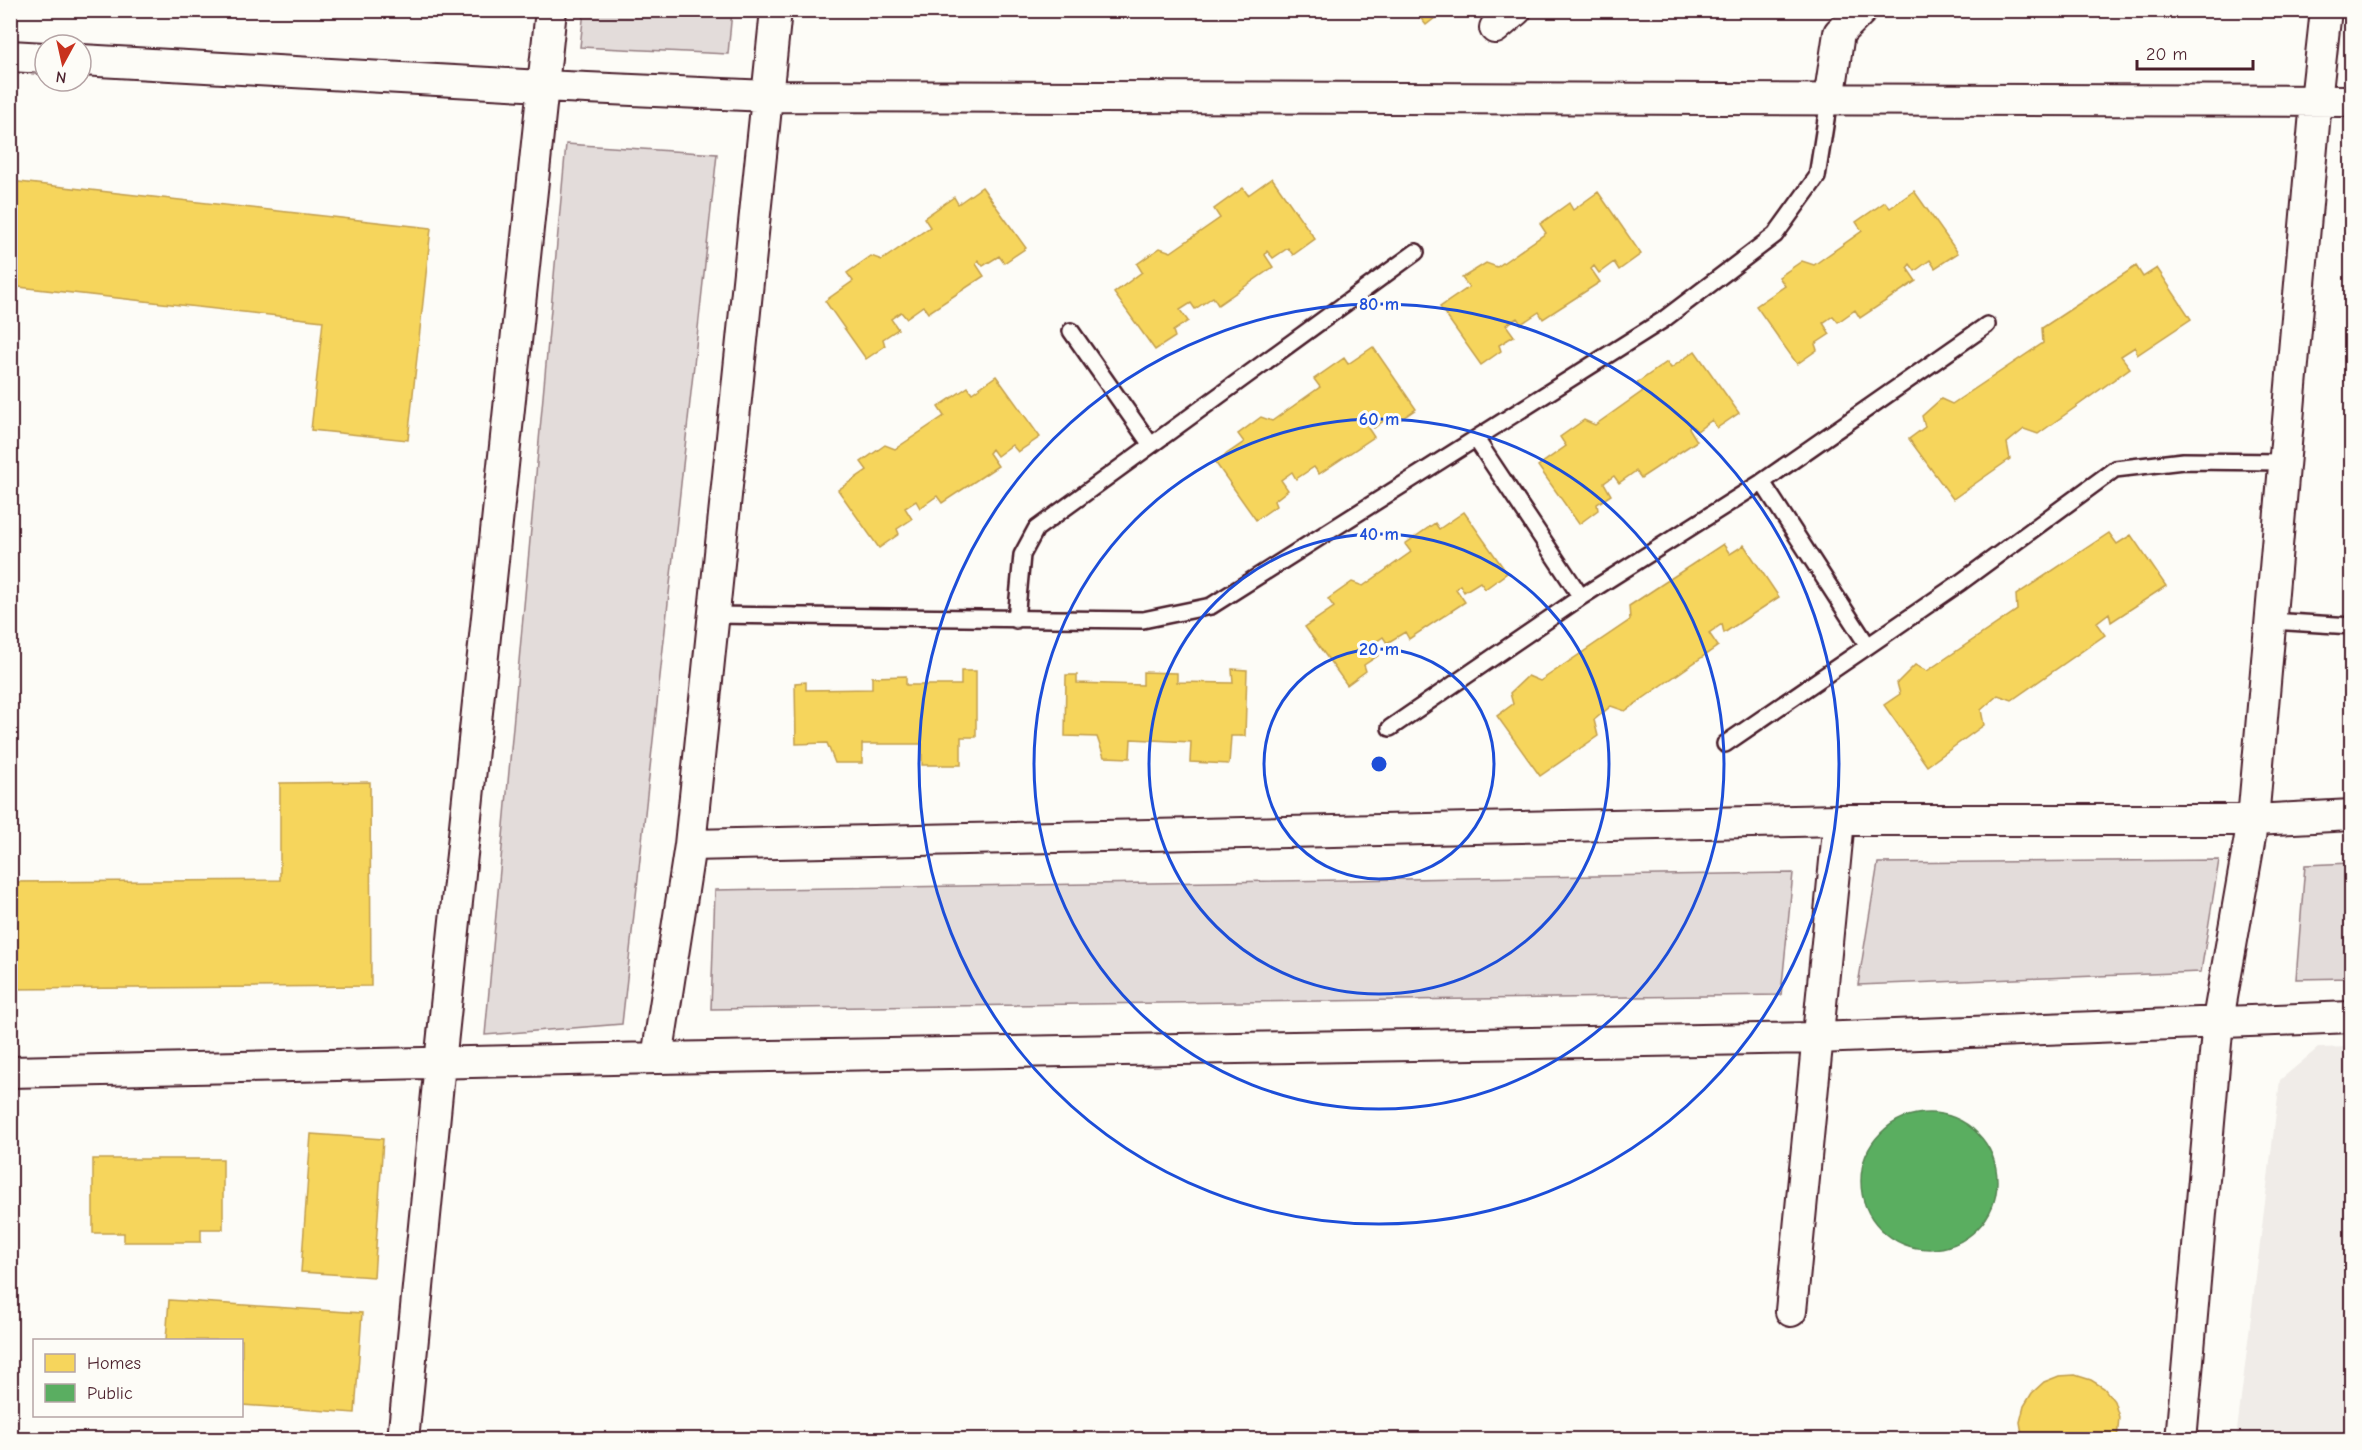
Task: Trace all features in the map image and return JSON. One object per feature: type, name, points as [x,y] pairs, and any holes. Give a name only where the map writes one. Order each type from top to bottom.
[{"type":"street","points":[[403,1440],[440,1063],[551,10]]},
{"type":"street","points":[[657,1058],[690,845],[776,10]]},
{"type":"street","points":[[1829,100],[1839,33],[1862,10]]},
{"type":"street","points":[[2181,1440],[2218,1020],[2253,820],[2326,10]]},
{"type":"street","points":[[10,56],[33,57]]},
{"type":"street","points":[[93,61],[542,86],[768,96],[2352,101]]},
{"type":"street","points":[[690,845],[1839,820],[2253,820],[2352,815]]},
{"type":"street","points":[[1791,1311],[1839,820]]},
{"type":"street","points":[[10,1072],[657,1058],[1817,1038],[2218,1020],[2352,1017]]},
{"type":"lane","points":[[714,615],[1143,620],[1211,606],[1663,320],[1775,235],[1817,177],[1829,100]]},
{"type":"lane","points":[[1016,620],[1022,555],[1036,529],[1416,252]]},
{"type":"lane","points":[[1390,728],[1581,597],[1762,482],[1987,325]]},
{"type":"lane","points":[[1071,331],[1151,445]]},
{"type":"lane","points":[[1476,439],[1581,597]]},
{"type":"lane","points":[[1725,744],[1961,582],[2115,469],[2183,461],[2284,462]]},
{"type":"lane","points":[[1762,482],[1868,646]]},
{"type":"lane","points":[[2271,621],[2352,627]]},
{"type":"shaded area","points":[[584,11],[732,11],[728,54],[580,47]]},
{"type":"shaded area","points":[[566,144],[717,154],[622,1024],[485,1035]]},
{"type":"shaded area","points":[[2219,860],[2201,972],[1858,985],[1878,863]]},
{"type":"shaded area","points":[[2351,863],[2351,978],[2296,979],[2305,865]]},
{"type":"shaded area","points":[[1793,873],[1781,995],[711,1009],[715,890]]},
{"type":"shaded area","points":[[2351,1047],[2351,1439],[2236,1439],[2280,1080],[2318,1048]]},
{"type":"building: Homes","points":[[1414,10],[1445,10],[1426,25]]},
{"type":"building: Homes","points":[[1272,178],[1315,239],[1293,255],[1288,248],[1273,258],[1267,251],[1265,255],[1273,267],[1218,305],[1213,297],[1195,309],[1191,303],[1180,310],[1188,321],[1173,331],[1175,337],[1155,350],[1114,293],[1142,272],[1137,264],[1160,248],[1171,252],[1220,218],[1214,209],[1243,188],[1248,195]]},
{"type":"building: Homes","points":[[10,181],[431,228],[408,440],[311,430],[323,321],[10,286]]},
{"type":"building: Homes","points":[[982,187],[1026,248],[1004,263],[999,256],[983,266],[978,260],[976,264],[984,276],[928,313],[923,306],[906,318],[901,312],[891,319],[898,329],[883,339],[885,346],[866,359],[825,301],[853,281],[847,273],[871,256],[882,260],[930,227],[924,218],[954,197],[958,204]]},
{"type":"building: Homes","points":[[1914,191],[1958,253],[1935,268],[1930,260],[1915,271],[1910,264],[1907,268],[1916,281],[1860,318],[1855,310],[1838,322],[1833,316],[1823,323],[1830,334],[1815,344],[1817,350],[1797,364],[1756,306],[1785,286],[1779,277],[1802,261],[1814,265],[1862,231],[1856,222],[1885,202],[1890,208]]},
{"type":"building: Homes","points":[[1598,192],[1641,254],[1619,270],[1614,262],[1599,273],[1594,266],[1591,269],[1600,282],[1543,319],[1539,312],[1521,324],[1517,318],[1506,325],[1514,336],[1499,345],[1501,351],[1481,365],[1440,307],[1469,287],[1462,278],[1486,263],[1497,267],[1546,233],[1540,224],[1569,203],[1573,210]]},
{"type":"building: Homes","points":[[2136,266],[2143,277],[2157,268],[2191,319],[2137,355],[2135,347],[2121,356],[2130,368],[2038,434],[2024,429],[2007,443],[2010,459],[1953,499],[1909,439],[1925,427],[1922,416],[1941,399],[1952,404],[2043,343],[2042,328]]},
{"type":"building: Homes","points":[[1373,347],[1416,409],[1394,424],[1389,417],[1374,428],[1369,421],[1366,425],[1374,437],[1319,474],[1314,467],[1296,479],[1292,472],[1281,480],[1288,490],[1274,501],[1276,506],[1256,520],[1215,462],[1244,442],[1238,434],[1261,417],[1272,421],[1320,387],[1314,379],[1344,358],[1348,364]]},
{"type":"building: Homes","points":[[1695,351],[1739,413],[1717,428],[1712,420],[1697,431],[1691,425],[1689,428],[1697,441],[1641,478],[1636,471],[1619,483],[1614,476],[1604,483],[1611,495],[1597,504],[1598,510],[1579,524],[1538,466],[1566,446],[1560,437],[1584,420],[1595,425],[1643,391],[1637,383],[1667,362],[1671,368]]},
{"type":"building: Homes","points":[[996,376],[1040,437],[1018,452],[1012,445],[997,456],[992,449],[989,453],[998,466],[942,503],[937,496],[920,508],[916,501],[905,508],[912,519],[897,529],[899,534],[879,548],[838,490],[867,470],[861,462],[885,445],[895,449],[944,416],[938,407],[968,387],[972,393]]},
{"type":"building: Homes","points":[[1464,512],[1507,573],[1485,589],[1480,582],[1464,592],[1460,585],[1456,589],[1465,602],[1409,639],[1405,632],[1387,643],[1383,637],[1372,645],[1379,655],[1364,665],[1366,671],[1347,685],[1305,627],[1334,607],[1328,599],[1352,582],[1363,586],[1411,552],[1405,544],[1435,523],[1439,529]]},
{"type":"building: Homes","points":[[2109,533],[2117,544],[2131,535],[2166,586],[2111,622],[2109,613],[2096,623],[2105,635],[2012,700],[1998,695],[1981,710],[1984,725],[1927,766],[1884,705],[1900,694],[1897,683],[1915,665],[1927,671],[2017,610],[2016,595]]},
{"type":"building: Homes","points":[[1723,544],[1730,554],[1744,545],[1779,597],[1724,633],[1722,624],[1709,633],[1718,646],[1625,711],[1611,706],[1594,720],[1598,736],[1540,776],[1497,716],[1513,704],[1510,693],[1528,676],[1540,681],[1630,620],[1629,606]]},
{"type":"building: Homes","points":[[1232,669],[1247,670],[1245,736],[1231,736],[1229,764],[1190,762],[1191,742],[1131,739],[1130,758],[1104,757],[1097,737],[1065,736],[1066,675],[1077,675],[1077,683],[1143,685],[1143,672],[1177,673],[1177,682],[1233,683]]},
{"type":"building: Homes","points":[[961,671],[976,671],[976,737],[961,737],[961,765],[922,765],[922,744],[862,744],[862,763],[835,763],[827,743],[796,744],[795,683],[806,682],[806,690],[872,689],[872,677],[906,676],[906,685],[961,685]]},
{"type":"building: Homes","points":[[370,782],[371,986],[10,989],[10,882],[280,880],[280,783]]},
{"type":"building: Homes","points":[[311,1134],[383,1139],[374,1277],[301,1272]]},
{"type":"building: Homes","points":[[93,1159],[223,1159],[223,1229],[201,1229],[201,1242],[124,1242],[124,1233],[93,1233]]},
{"type":"building: Homes","points":[[169,1300],[362,1313],[355,1413],[243,1405],[243,1339],[166,1339]]},
{"type":"building: Homes","points":[[2075,1375],[2091,1380],[2104,1388],[2114,1401],[2119,1417],[2117,1440],[2023,1440],[2020,1422],[2024,1406],[2032,1393],[2044,1382],[2059,1376]]},
{"type":"building: Public","points":[[1929,1113],[1955,1118],[1977,1133],[1992,1155],[1997,1181],[1992,1207],[1977,1229],[1955,1244],[1929,1249],[1903,1244],[1881,1229],[1866,1207],[1861,1181],[1866,1155],[1881,1133],[1903,1118]]}]
